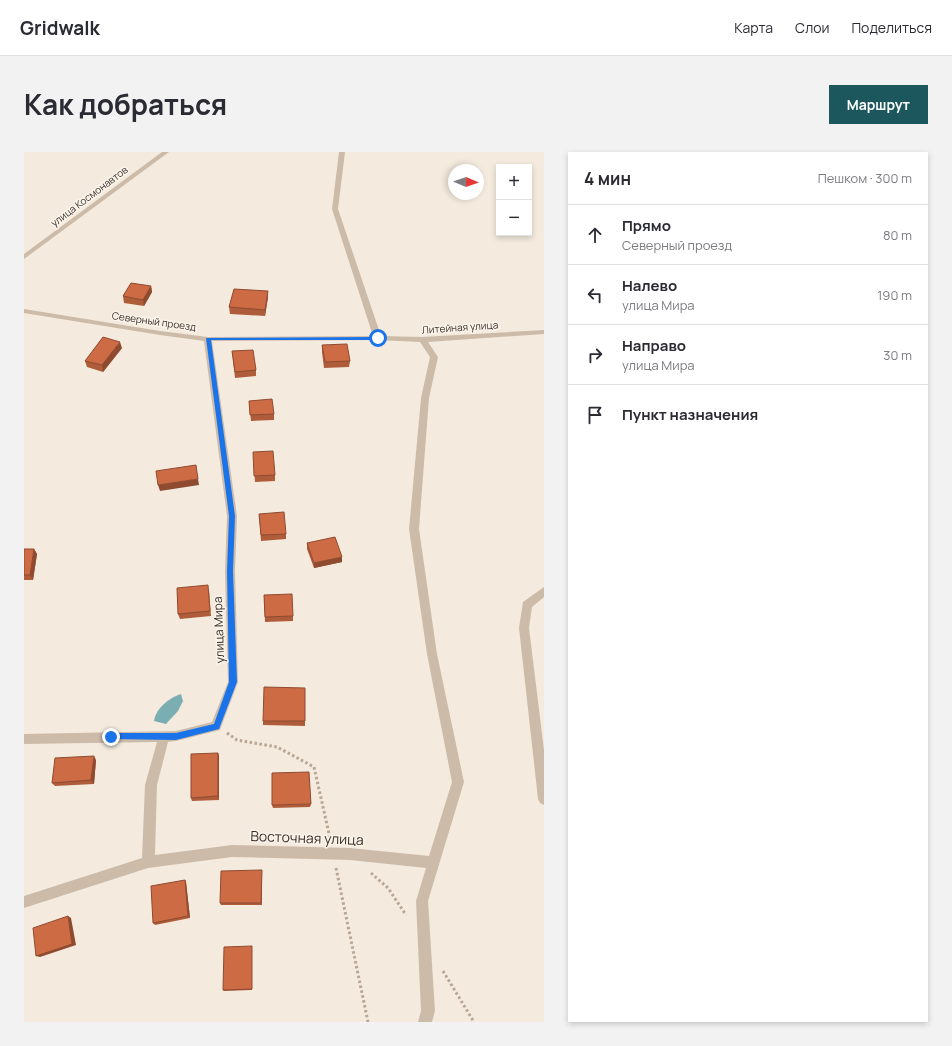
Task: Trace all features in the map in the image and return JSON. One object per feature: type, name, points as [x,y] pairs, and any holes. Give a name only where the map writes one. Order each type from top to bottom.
[{"type":"street","name":"улица Космонавтов","points":[[24,257],[166,152]]},
{"type":"street","points":[[342,152],[335,209],[378,338]]},
{"type":"street","name":"Северный проезд","points":[[24,310],[160,333],[208,339],[378,338]]},
{"type":"street","name":"Литейная улица","points":[[378,338],[422,340],[544,332]]},
{"type":"street","name":"улица Мира","points":[[24,739],[164,737],[176,736],[216,726],[233,682],[230,571],[232,516],[208,339]]},
{"type":"street","points":[[422,340],[434,357],[425,398],[414,528],[432,654],[458,782],[422,901],[428,1010],[425,1022]]},
{"type":"street","points":[[544,591],[528,605],[524,628],[544,799]]},
{"type":"street","points":[[148,862],[152,785],[164,737]]},
{"type":"street","name":"Восточная улица","points":[[24,902],[148,862],[232,851],[350,854],[434,863]]},
{"type":"water","points":[[181,694],[183,701],[178,711],[166,724],[154,721],[157,712],[164,704]]},
{"type":"building","points":[[131,283],[151,286],[143,300],[123,296]]},
{"type":"building","points":[[234,289],[268,291],[265,310],[229,307]]},
{"type":"building","points":[[103,337],[120,342],[102,365],[85,361]]},
{"type":"building","points":[[347,344],[350,361],[325,362],[322,345]]},
{"type":"building","points":[[253,350],[256,370],[235,372],[232,351]]},
{"type":"building","points":[[272,399],[274,414],[250,415],[249,401]]},
{"type":"building","points":[[273,451],[275,475],[254,476],[253,452]]},
{"type":"building","points":[[196,465],[198,479],[158,485],[156,471]]},
{"type":"building","points":[[284,512],[286,534],[261,535],[259,514]]},
{"type":"building","points":[[335,537],[342,557],[314,563],[307,543]]},
{"type":"building","points":[[24,549],[34,549],[30,575],[24,575]]},
{"type":"building","points":[[208,585],[210,611],[178,614],[177,588]]},
{"type":"building","points":[[292,594],[293,616],[265,617],[264,595]]},
{"type":"building","points":[[264,687],[305,688],[305,721],[263,721]]},
{"type":"building","points":[[218,753],[218,796],[191,798],[191,754]]},
{"type":"building","points":[[94,756],[91,780],[52,783],[55,758]]},
{"type":"building","points":[[309,772],[311,804],[272,805],[272,773]]},
{"type":"building","points":[[262,870],[261,903],[220,903],[221,871]]},
{"type":"building","points":[[185,880],[188,916],[153,923],[151,886]]},
{"type":"building","points":[[68,916],[72,944],[36,956],[33,928]]},
{"type":"building","points":[[252,946],[252,989],[223,990],[224,947]]},
{"type":"route","points":[[111,737],[176,736],[216,726],[233,682],[230,571],[232,516],[208,339],[378,338]]}]
